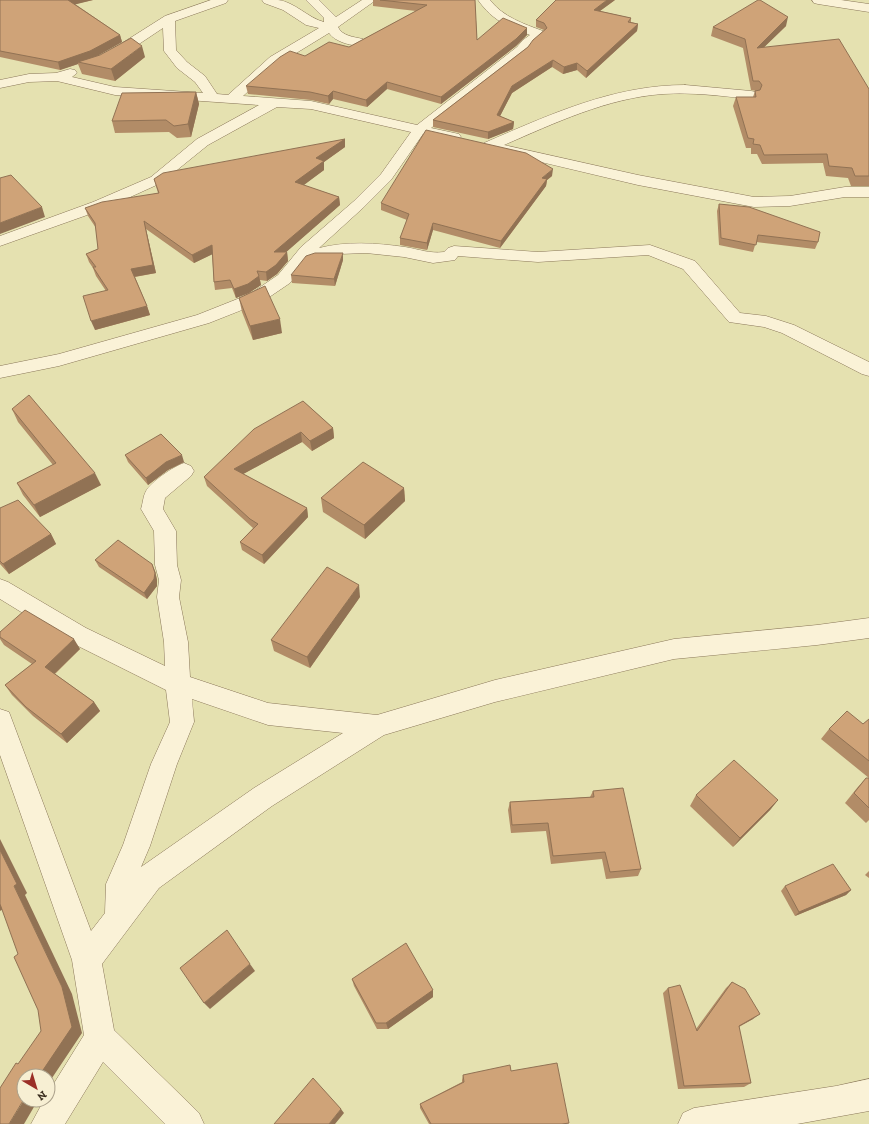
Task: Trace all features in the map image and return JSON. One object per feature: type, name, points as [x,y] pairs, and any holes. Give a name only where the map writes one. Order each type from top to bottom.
[{"type":"street","points":[[98,63],[135,42],[169,19],[222,0]]},
{"type":"street","points":[[268,0],[287,6],[310,22],[330,27],[338,37],[358,42]]},
{"type":"street","points":[[312,0],[330,17],[330,27]]},
{"type":"street","points":[[232,99],[276,60],[330,27],[370,0]]},
{"type":"street","points":[[0,372],[59,360],[203,319],[256,298],[284,279],[307,250],[359,204],[386,177],[419,130],[522,50],[527,43],[540,34],[511,23],[493,12],[484,0]]},
{"type":"street","points":[[818,0],[869,8]]},
{"type":"street","points":[[169,19],[170,50],[182,65],[200,79],[213,98]]},
{"type":"street","points":[[57,77],[84,68]]},
{"type":"street","points":[[0,84],[29,78],[57,77],[115,91],[311,105],[638,180],[754,202],[790,201],[846,192],[869,192]]},
{"type":"street","points":[[478,143],[595,104],[634,94],[662,90],[705,90],[751,95]]},
{"type":"street","points":[[0,241],[69,216],[157,179],[193,149],[275,102]]},
{"type":"street","points":[[300,259],[314,253],[354,249],[392,250],[432,259],[449,257],[454,251],[538,257],[650,250],[689,265],[734,318],[766,322],[788,329],[869,370]]},
{"type":"street","points":[[119,918],[120,884],[136,846],[164,764],[182,722],[176,642],[168,597],[170,580],[166,565],[165,531],[152,509],[155,494],[184,471]]},
{"type":"street","points":[[0,588],[78,635],[178,684],[268,714],[377,726]]},
{"type":"street","points":[[87,960],[149,878],[263,797],[377,726],[495,691],[674,649],[817,635],[869,628]]},
{"type":"street","points":[[0,720],[87,960],[100,1038],[188,1124]]},
{"type":"street","points":[[47,1124],[100,1038]]},
{"type":"street","points":[[694,1124],[836,1102],[869,1095]]},
{"type":"shaded area","points":[[0,0],[869,0],[869,1124],[0,1124]]},
{"type":"building","points":[[0,0],[68,0],[120,35],[90,51],[58,62],[0,51]]},
{"type":"building","points":[[380,0],[475,0],[477,40],[503,18],[527,28],[516,39],[441,97],[387,82],[366,100],[333,91],[328,96],[310,92],[246,86],[280,57],[290,51],[305,56],[329,42],[349,47],[427,5]]},
{"type":"building","points":[[556,0],[607,0],[594,10],[631,18],[628,22],[638,24],[587,71],[577,63],[564,67],[553,60],[512,86],[497,115],[514,122],[488,132],[433,120],[528,47],[533,40],[547,28],[544,23],[536,20]]},
{"type":"building","points":[[758,0],[788,17],[757,48],[839,39],[869,89],[869,176],[855,176],[852,168],[829,166],[827,154],[764,155],[760,145],[753,144],[754,139],[748,138],[736,97],[756,97],[755,91],[760,90],[762,85],[759,81],[753,81],[745,39],[713,27]]},
{"type":"building","points":[[131,38],[142,46],[111,69],[78,62],[100,55]]},
{"type":"building","points":[[196,92],[188,124],[174,126],[166,120],[112,121],[122,93]]},
{"type":"building","points":[[426,130],[526,153],[553,169],[542,178],[547,179],[501,241],[433,223],[427,243],[400,238],[409,214],[381,203]]},
{"type":"building","points":[[345,139],[316,158],[324,161],[295,182],[339,197],[274,252],[287,252],[276,265],[266,272],[257,271],[259,276],[248,284],[234,289],[230,280],[214,282],[212,245],[192,255],[144,221],[153,265],[131,269],[147,306],[91,321],[83,296],[108,290],[93,267],[96,267],[86,254],[98,249],[95,223],[85,208],[102,202],[159,193],[154,179],[163,173]]},
{"type":"building","points":[[11,175],[42,207],[0,223],[0,178]]},
{"type":"building","points":[[719,204],[749,207],[820,232],[818,242],[758,235],[756,245],[721,238]]},
{"type":"building","points":[[315,253],[343,253],[334,279],[291,275],[306,256]]},
{"type":"building","points":[[265,286],[280,319],[250,326],[239,298]]},
{"type":"building","points":[[29,395],[95,473],[34,505],[17,483],[56,463],[12,409]]},
{"type":"building","points":[[303,401],[333,428],[310,441],[301,432],[234,469],[307,508],[262,555],[240,542],[258,524],[250,519],[204,477],[254,429]]},
{"type":"building","points":[[161,434],[182,455],[166,462],[146,478],[125,455]]},
{"type":"building","points":[[363,462],[404,488],[364,525],[321,498]]},
{"type":"building","points":[[18,500],[51,534],[3,564],[0,561],[0,508]]},
{"type":"building","points":[[118,540],[152,564],[155,573],[154,579],[144,593],[95,560]]},
{"type":"building","points":[[327,567],[359,585],[307,657],[271,640]]},
{"type":"building","points":[[25,610],[74,639],[45,667],[94,702],[61,734],[26,707],[5,685],[36,661],[0,637],[0,632]]},
{"type":"building","points":[[847,711],[863,724],[869,719],[869,761],[829,729]]},
{"type":"building","points":[[734,760],[778,800],[740,838],[696,795]]},
{"type":"building","points":[[866,778],[869,778],[869,808],[854,793]]},
{"type":"building","points":[[623,788],[641,869],[610,872],[605,852],[553,856],[548,823],[512,825],[510,802],[594,797],[593,791]]},
{"type":"building","points":[[0,850],[17,884],[14,886],[62,987],[72,1027],[44,1068],[16,1068],[16,1108],[19,1108],[9,1124],[0,1124],[0,1088],[16,1063],[18,1064],[41,1031],[38,1010],[14,957],[18,954],[0,904]]},
{"type":"building","points":[[833,864],[851,890],[799,912],[785,886]]},
{"type":"building","points":[[227,930],[250,964],[204,1003],[180,968]]},
{"type":"building","points":[[406,943],[433,990],[386,1023],[376,1023],[352,979]]},
{"type":"building","points":[[732,982],[745,989],[760,1014],[739,1026],[751,1083],[684,1086],[668,988],[680,985],[697,1031]]},
{"type":"building","points":[[557,1063],[569,1123],[431,1124],[420,1104],[464,1082],[463,1075],[510,1065],[511,1071]]},
{"type":"building","points":[[313,1078],[341,1109],[329,1124],[274,1124]]}]
